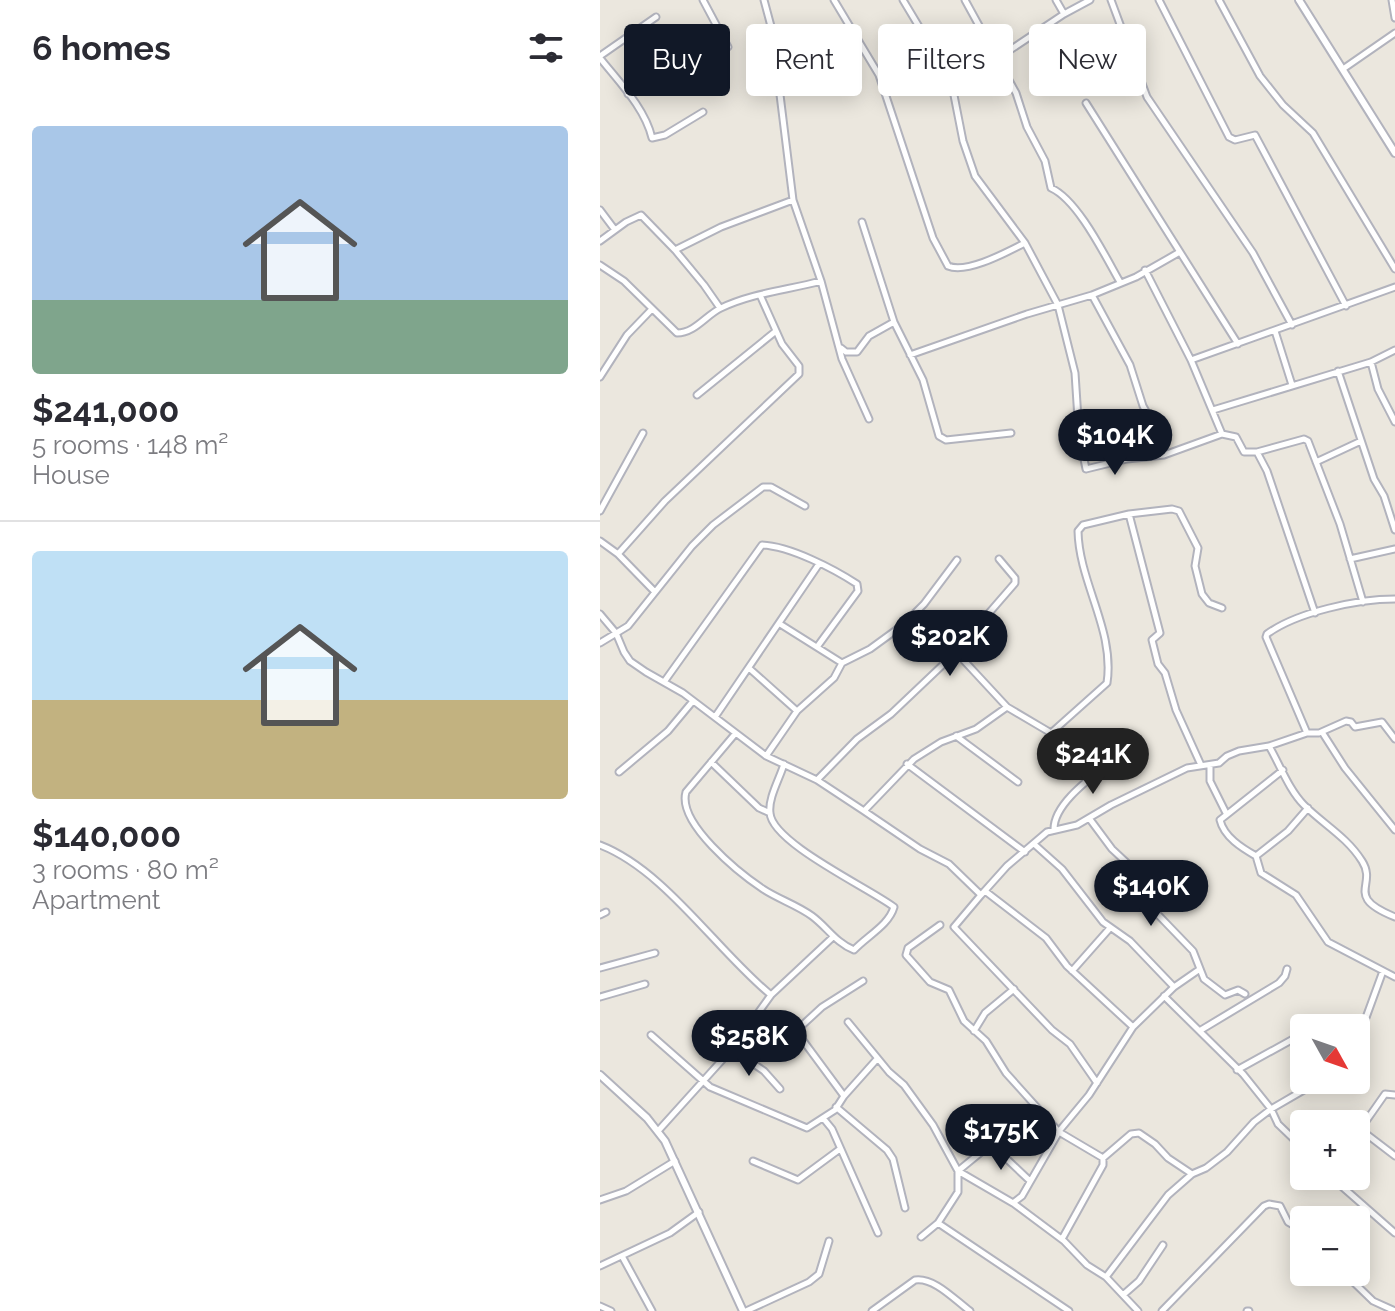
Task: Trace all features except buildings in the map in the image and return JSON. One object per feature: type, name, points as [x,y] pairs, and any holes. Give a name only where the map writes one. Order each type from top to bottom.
[{"type":"street","points":[[703,0],[716,24]]},
{"type":"street","points":[[764,0],[772,30],[793,200],[821,281],[842,359],[869,419]]},
{"type":"street","points":[[834,0],[879,75],[933,238],[948,266],[956,269],[970,266],[1025,243]]},
{"type":"street","points":[[903,0],[951,80],[963,141],[975,176],[1025,243],[1058,305],[1075,373],[1079,434],[1086,469],[1127,459],[1164,455],[1222,434],[1236,437],[1244,452],[1257,452],[1307,439],[1363,602]]},
{"type":"street","points":[[965,0],[979,24]]},
{"type":"street","points":[[1056,0],[1064,14]]},
{"type":"street","points":[[1013,48],[1090,0]]},
{"type":"street","points":[[1111,0],[1147,97],[1253,253],[1292,325]]},
{"type":"street","points":[[1159,0],[1229,137],[1235,140],[1255,135],[1346,306]]},
{"type":"street","points":[[1219,0],[1260,76],[1283,105],[1313,133],[1395,269]]},
{"type":"street","points":[[1299,0],[1395,153]]},
{"type":"street","points":[[1392,0],[1395,18]]},
{"type":"street","points":[[624,89],[600,57],[656,17]]},
{"type":"street","points":[[1343,69],[1395,33]]},
{"type":"street","points":[[1013,87],[1027,127],[1045,161],[1051,188],[1062,192],[1120,282]]},
{"type":"street","points":[[629,96],[652,138],[665,135],[703,112]]},
{"type":"street","points":[[1086,103],[1238,344]]},
{"type":"street","points":[[675,250],[721,227],[793,200]]},
{"type":"street","points":[[600,210],[615,230]]},
{"type":"street","points":[[600,241],[641,215],[675,250],[720,308]]},
{"type":"street","points":[[862,222],[894,322],[923,380],[942,439],[1011,433]]},
{"type":"street","points":[[910,355],[1092,295],[1136,277],[1178,253]]},
{"type":"street","points":[[600,265],[624,281],[673,330],[683,333],[720,308],[821,281]]},
{"type":"street","points":[[1145,270],[1191,360],[1222,434]]},
{"type":"street","points":[[1191,360],[1395,287]]},
{"type":"street","points":[[618,554],[665,501],[799,374],[799,366],[782,344],[760,295]]},
{"type":"street","points":[[1092,295],[1130,365],[1143,406],[1162,440],[1164,455]]},
{"type":"street","points":[[600,377],[627,335],[652,309]]},
{"type":"street","points":[[841,348],[853,353],[869,336],[894,322]]},
{"type":"street","points":[[697,395],[776,331]]},
{"type":"street","points":[[1275,331],[1292,385]]},
{"type":"street","points":[[1213,410],[1371,362],[1395,350]]},
{"type":"street","points":[[1371,362],[1378,389],[1395,422]]},
{"type":"street","points":[[1338,371],[1374,479],[1384,496],[1395,530]]},
{"type":"street","points":[[600,511],[643,433]]},
{"type":"street","points":[[1316,462],[1361,441]]},
{"type":"street","points":[[1257,452],[1267,471],[1315,613]]},
{"type":"street","points":[[600,643],[637,617],[654,591],[713,525],[763,487],[771,487],[805,506]]},
{"type":"street","points":[[1384,496],[1395,492]]},
{"type":"street","points":[[956,652],[1007,707],[1051,733],[1107,683],[1106,637],[1080,560],[1078,531],[1083,525],[1129,514],[1172,509],[1179,511],[1198,548],[1195,566],[1202,594],[1209,603],[1222,608]]},
{"type":"street","points":[[1129,514],[1160,633],[1152,640],[1158,664],[1165,673],[1176,710],[1201,765]]},
{"type":"street","points":[[600,541],[618,554],[654,591]]},
{"type":"street","points":[[664,682],[762,545],[788,551],[857,584],[858,591],[817,647]]},
{"type":"street","points":[[1350,559],[1395,549]]},
{"type":"street","points":[[817,780],[843,752],[891,714],[956,652],[1015,583],[1015,578],[999,559]]},
{"type":"street","points":[[766,756],[797,711],[834,678],[842,663],[870,649],[903,625],[924,604],[957,560]]},
{"type":"street","points":[[715,717],[819,564]]},
{"type":"street","points":[[1307,733],[1266,637],[1269,632],[1315,613],[1363,602],[1395,599]]},
{"type":"street","points":[[600,614],[616,633],[630,661],[693,701],[766,756],[817,780],[920,849],[949,864],[983,893],[1046,938],[1072,971],[1133,1027]]},
{"type":"street","points":[[780,624],[842,663]]},
{"type":"street","points":[[750,669],[797,711]]},
{"type":"street","points":[[619,772],[668,731],[693,701]]},
{"type":"street","points":[[864,811],[907,764],[933,746],[976,729],[1007,707]]},
{"type":"street","points":[[1097,1083],[1070,1044],[1052,1030],[954,927],[983,893],[1007,866],[1054,829],[1070,829],[1187,768],[1219,763],[1239,751],[1322,732],[1346,721],[1355,727],[1382,722],[1395,739]]},
{"type":"street","points":[[1322,732],[1345,768],[1395,830]]},
{"type":"street","points":[[735,734],[686,792],[683,801],[689,818],[745,876],[810,915],[833,937],[854,950],[868,935],[884,925],[894,907],[810,855],[781,833],[772,822],[770,813],[784,764]]},
{"type":"street","points":[[955,735],[1018,782]]},
{"type":"street","points":[[1269,746],[1299,799],[1342,836],[1362,861],[1366,872],[1363,892],[1369,902],[1395,917]]},
{"type":"street","points":[[1054,829],[1062,805],[1115,758]]},
{"type":"street","points":[[711,762],[759,808],[770,813]]},
{"type":"street","points":[[907,764],[1025,852]]},
{"type":"street","points":[[1210,765],[1210,781],[1226,813]]},
{"type":"street","points":[[1283,770],[1226,813],[1220,825],[1239,847],[1256,856],[1261,873],[1296,895],[1328,942],[1395,977]]},
{"type":"street","points":[[1256,856],[1288,831],[1308,808]]},
{"type":"street","points":[[1089,818],[1112,849],[1127,863],[1140,896],[1193,951],[1204,979],[1223,995],[1238,990],[1245,994]]},
{"type":"street","points":[[1034,844],[1056,862],[1110,928],[1130,941],[1174,987]]},
{"type":"street","points":[[600,845],[623,856],[658,884],[771,995]]},
{"type":"street","points":[[940,925],[908,948],[906,955],[930,982],[949,990],[964,1021],[996,1054],[1006,1073],[1059,1132],[1103,1158]]},
{"type":"street","points":[[1072,971],[1110,928]]},
{"type":"street","points":[[658,1131],[732,1049],[771,995],[833,937]]},
{"type":"street","points":[[600,968],[655,953]]},
{"type":"street","points":[[1013,1203],[1022,1196],[1059,1132],[1097,1083],[1133,1027],[1174,987],[1200,969]]},
{"type":"street","points":[[1201,1030],[1279,983],[1287,969]]},
{"type":"street","points":[[1367,1014],[1383,971]]},
{"type":"street","points":[[844,1096],[796,1031],[822,1007],[863,981]]},
{"type":"street","points":[[600,997],[645,984]]},
{"type":"street","points":[[974,1031],[985,1013],[1014,989]]},
{"type":"street","points":[[1164,996],[1201,1030],[1271,1109],[1278,1124],[1290,1136]]},
{"type":"street","points":[[848,1022],[920,1106],[958,1171],[1013,1203],[1062,1239],[1087,1265],[1106,1277],[1138,1311]]},
{"type":"street","points":[[651,1035],[703,1082],[719,1092],[801,1127],[812,1127],[836,1107],[877,1059]]},
{"type":"street","points":[[1237,1070],[1290,1041]]},
{"type":"street","points":[[732,1049],[764,1071],[780,1089]]},
{"type":"street","points":[[600,1075],[658,1131],[745,1311],[809,1282],[819,1274],[829,1241]]},
{"type":"street","points":[[1106,1277],[1159,1205],[1192,1174],[1227,1152],[1254,1122],[1297,1094]]},
{"type":"street","points":[[1370,1115],[1385,1094],[1395,1095]]},
{"type":"street","points":[[836,1107],[887,1150],[893,1159],[905,1208]]},
{"type":"street","points":[[823,1118],[878,1233]]},
{"type":"street","points":[[983,1129],[991,1144],[1029,1180]]},
{"type":"street","points":[[1062,1239],[1103,1165],[1103,1158],[1131,1134],[1139,1133],[1192,1174]]},
{"type":"street","points":[[1370,1137],[1395,1156]]},
{"type":"street","points":[[958,1171],[991,1144]]},
{"type":"street","points":[[753,1161],[798,1180],[840,1149]]},
{"type":"street","points":[[600,1200],[626,1191],[675,1161]]},
{"type":"street","points":[[921,1237],[938,1223],[958,1192],[958,1171]]},
{"type":"street","points":[[1346,1190],[1395,1233]]},
{"type":"street","points":[[1162,1311],[1264,1206],[1280,1206],[1290,1223]]},
{"type":"street","points":[[600,1266],[670,1233],[699,1212]]},
{"type":"street","points":[[938,1223],[1069,1311]]},
{"type":"street","points":[[1123,1295],[1139,1281],[1163,1245]]},
{"type":"street","points":[[622,1256],[652,1311]]},
{"type":"street","points":[[872,1311],[915,1280],[921,1279],[930,1282],[970,1311]]},
{"type":"street","points":[[1357,1286],[1373,1301],[1395,1311]]},
{"type":"street","points":[[600,1306],[611,1311]]}]
